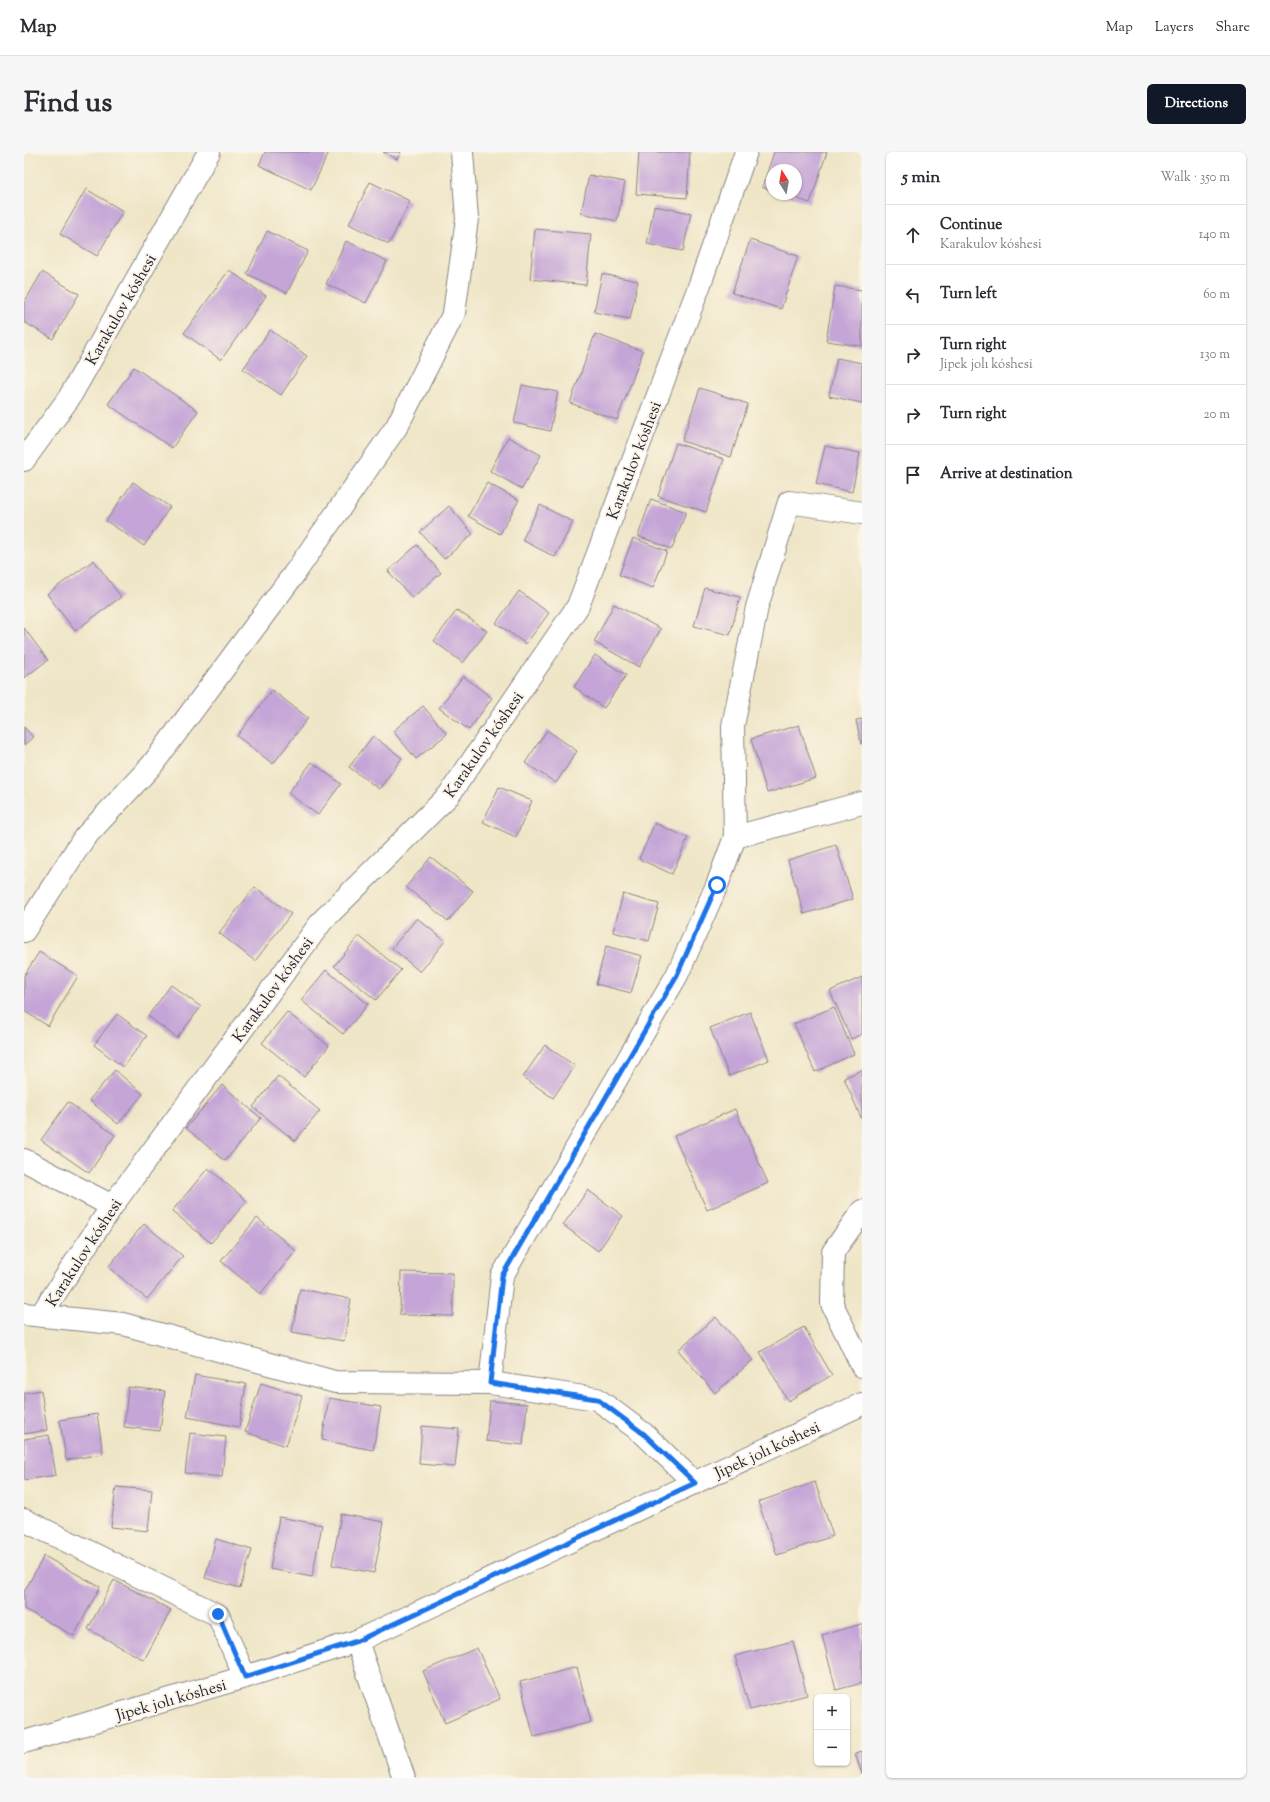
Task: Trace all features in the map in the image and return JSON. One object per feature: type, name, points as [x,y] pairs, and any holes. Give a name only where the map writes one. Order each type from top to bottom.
[{"type":"street","name":"Karakulov kóshesi","points":[[24,460],[69,398],[209,152]]},
{"type":"street","points":[[24,931],[84,838],[152,765],[294,574],[397,426],[454,313],[467,219],[462,152]]},
{"type":"street","name":"Karakulov kóshesi","points":[[32,1315],[322,921],[449,795],[578,606],[697,291],[746,152]]},
{"type":"street","points":[[490,1383],[502,1276],[677,975],[717,885],[735,837],[733,726],[757,607],[789,502],[862,513]]},
{"type":"street","points":[[735,837],[862,803]]},
{"type":"street","points":[[24,1160],[112,1206]]},
{"type":"street","points":[[862,1211],[833,1252],[832,1304],[862,1366]]},
{"type":"street","points":[[32,1315],[123,1324],[335,1382],[490,1383],[597,1399],[644,1434],[695,1483]]},
{"type":"street","name":"Jipek jolı kóshesi","points":[[24,1742],[245,1677],[357,1641],[862,1404]]},
{"type":"street","points":[[24,1520],[218,1614],[245,1677]]},
{"type":"street","points":[[357,1641],[404,1778]]},
{"type":"building","points":[[265,152],[329,152],[311,190],[259,165]]},
{"type":"building","points":[[383,152],[401,152],[397,159]]},
{"type":"building","points":[[639,152],[690,152],[687,198],[636,194]]},
{"type":"building","points":[[774,152],[827,152],[810,203],[801,200],[802,164],[770,164]]},
{"type":"building","points":[[589,175],[625,182],[617,221],[581,213]]},
{"type":"building","points":[[766,175],[766,189],[762,187]]},
{"type":"building","points":[[370,182],[410,201],[389,244],[349,224]]},
{"type":"building","points":[[86,189],[123,211],[97,256],[60,234]]},
{"type":"building","points":[[654,206],[691,213],[683,251],[647,244]]},
{"type":"building","points":[[535,229],[591,234],[586,285],[530,279]]},
{"type":"building","points":[[267,231],[308,251],[287,293],[247,274]]},
{"type":"building","points":[[750,240],[798,256],[781,309],[732,293]]},
{"type":"building","points":[[346,241],[387,261],[366,303],[326,284]]},
{"type":"building","points":[[229,270],[266,296],[221,360],[184,333]]},
{"type":"building","points":[[42,272],[79,294],[53,339],[24,322],[24,303]]},
{"type":"building","points":[[602,274],[638,281],[630,319],[594,312]]},
{"type":"building","points":[[835,286],[862,290],[862,346],[826,341]]},
{"type":"building","points":[[270,330],[307,356],[281,395],[243,369]]},
{"type":"building","points":[[595,334],[643,351],[617,420],[570,403]]},
{"type":"building","points":[[837,358],[862,363],[862,403],[829,396]]},
{"type":"building","points":[[134,367],[198,411],[172,448],[108,404]]},
{"type":"building","points":[[522,385],[558,392],[550,431],[514,423]]},
{"type":"building","points":[[700,388],[748,404],[731,457],[682,441]]},
{"type":"building","points":[[508,437],[541,455],[522,489],[490,471]]},
{"type":"building","points":[[676,443],[724,459],[706,512],[658,496]]},
{"type":"building","points":[[825,446],[860,453],[852,492],[816,484]]},
{"type":"building","points":[[133,482],[170,507],[144,546],[106,521]]},
{"type":"building","points":[[487,483],[519,500],[500,534],[468,516]]},
{"type":"building","points":[[651,499],[686,512],[672,549],[638,536]]},
{"type":"building","points":[[540,505],[573,522],[555,557],[522,540]]},
{"type":"building","points":[[449,506],[473,534],[444,559],[420,532]]},
{"type":"building","points":[[633,538],[667,551],[653,588],[619,575]]},
{"type":"building","points":[[417,545],[441,573],[412,598],[388,571]]},
{"type":"building","points":[[94,560],[121,597],[75,631],[47,594]]},
{"type":"building","points":[[705,588],[740,597],[730,635],[694,626]]},
{"type":"building","points":[[519,591],[549,613],[526,644],[496,623]]},
{"type":"building","points":[[614,604],[661,629],[639,667],[594,642]]},
{"type":"building","points":[[457,610],[487,631],[463,663],[434,641]]},
{"type":"building","points":[[24,628],[48,660],[24,678]]},
{"type":"building","points":[[595,655],[626,675],[604,708],[574,687]]},
{"type":"building","points":[[463,676],[492,698],[469,730],[439,708]]},
{"type":"building","points":[[272,690],[308,718],[273,764],[237,736]]},
{"type":"building","points":[[423,706],[447,734],[416,759],[393,731]]},
{"type":"building","points":[[862,719],[862,744],[861,744],[856,720]]},
{"type":"building","points":[[799,725],[816,778],[767,793],[751,739]]},
{"type":"building","points":[[24,727],[33,737],[24,745]]},
{"type":"building","points":[[547,730],[577,751],[556,783],[525,763]]},
{"type":"building","points":[[373,736],[402,758],[379,789],[349,767]]},
{"type":"building","points":[[312,762],[341,784],[318,815],[288,793]]},
{"type":"building","points":[[499,787],[532,801],[516,837],[483,822]]},
{"type":"building","points":[[655,823],[688,838],[672,874],[639,859]]},
{"type":"building","points":[[836,845],[853,899],[804,914],[788,860]]},
{"type":"building","points":[[431,857],[473,891],[448,921],[406,887]]},
{"type":"building","points":[[255,887],[291,914],[255,961],[219,933]]},
{"type":"building","points":[[623,894],[659,904],[649,941],[613,932]]},
{"type":"building","points":[[417,918],[445,941],[420,972],[392,948]]},
{"type":"building","points":[[359,936],[401,970],[376,1000],[334,966]]},
{"type":"building","points":[[606,946],[642,956],[631,993],[596,984]]},
{"type":"building","points":[[39,952],[78,976],[48,1026],[24,1011],[24,976]]},
{"type":"building","points":[[326,970],[368,1004],[343,1034],[301,1000]]},
{"type":"building","points":[[862,977],[862,1034],[851,1039],[830,991]]},
{"type":"building","points":[[171,985],[201,1007],[177,1038],[148,1016]]},
{"type":"building","points":[[834,1007],[854,1054],[815,1072],[794,1024]]},
{"type":"building","points":[[287,1012],[329,1046],[304,1077],[262,1043]]},
{"type":"building","points":[[750,1012],[769,1060],[729,1076],[710,1028]]},
{"type":"building","points":[[117,1014],[147,1036],[123,1067],[94,1045]]},
{"type":"building","points":[[545,1045],[575,1066],[553,1098],[523,1077]]},
{"type":"building","points":[[115,1070],[143,1094],[118,1124],[89,1100]]},
{"type":"building","points":[[862,1070],[862,1120],[844,1078]]},
{"type":"building","points":[[278,1076],[320,1111],[295,1141],[253,1107]]},
{"type":"building","points":[[222,1085],[261,1118],[225,1161],[186,1128]]},
{"type":"building","points":[[68,1102],[115,1135],[89,1173],[41,1140]]},
{"type":"building","points":[[735,1109],[768,1183],[707,1210],[674,1136]]},
{"type":"building","points":[[208,1168],[247,1201],[211,1243],[172,1211]]},
{"type":"building","points":[[588,1190],[623,1216],[598,1251],[563,1225]]},
{"type":"building","points":[[257,1218],[296,1251],[260,1294],[221,1261]]},
{"type":"building","points":[[144,1224],[183,1256],[147,1299],[108,1267]]},
{"type":"building","points":[[401,1272],[453,1273],[453,1316],[400,1315]]},
{"type":"building","points":[[300,1289],[351,1299],[344,1341],[292,1332]]},
{"type":"building","points":[[716,1317],[753,1360],[715,1393],[678,1350]]},
{"type":"building","points":[[804,1327],[832,1375],[788,1401],[760,1352]]},
{"type":"building","points":[[195,1375],[246,1384],[239,1427],[187,1417]]},
{"type":"building","points":[[261,1383],[302,1396],[286,1446],[245,1432]]},
{"type":"building","points":[[128,1387],[165,1391],[160,1431],[124,1427]]},
{"type":"building","points":[[41,1390],[47,1430],[24,1434],[24,1393]]},
{"type":"building","points":[[329,1398],[381,1407],[373,1450],[322,1440]]},
{"type":"building","points":[[490,1401],[527,1404],[523,1445],[486,1441]]},
{"type":"building","points":[[97,1414],[103,1454],[66,1460],[60,1420]]},
{"type":"building","points":[[422,1426],[459,1429],[455,1467],[419,1464]]},
{"type":"building","points":[[190,1433],[226,1437],[222,1477],[185,1473]]},
{"type":"building","points":[[49,1435],[56,1475],[24,1480],[24,1439]]},
{"type":"building","points":[[815,1482],[833,1536],[777,1555],[758,1502]]},
{"type":"building","points":[[116,1487],[152,1490],[148,1531],[111,1527]]},
{"type":"building","points":[[341,1514],[384,1522],[374,1573],[332,1565]]},
{"type":"building","points":[[279,1517],[322,1525],[312,1577],[270,1569]]},
{"type":"building","points":[[216,1539],[252,1550],[240,1588],[205,1578]]},
{"type":"building","points":[[44,1556],[100,1587],[74,1636],[24,1609],[24,1592]]},
{"type":"building","points":[[114,1580],[171,1610],[144,1660],[88,1629]]},
{"type":"building","points":[[862,1624],[862,1683],[836,1690],[822,1635]]},
{"type":"building","points":[[793,1641],[807,1695],[750,1710],[735,1656]]},
{"type":"building","points":[[477,1648],[500,1699],[445,1723],[423,1671]]},
{"type":"building","points":[[577,1667],[591,1722],[534,1737],[520,1682]]},
{"type":"building","points":[[862,1751],[862,1774],[855,1753]]},
{"type":"route","points":[[218,1614],[245,1677],[357,1641],[695,1483],[644,1434],[597,1399],[490,1383],[502,1276],[677,975],[717,885]]}]
